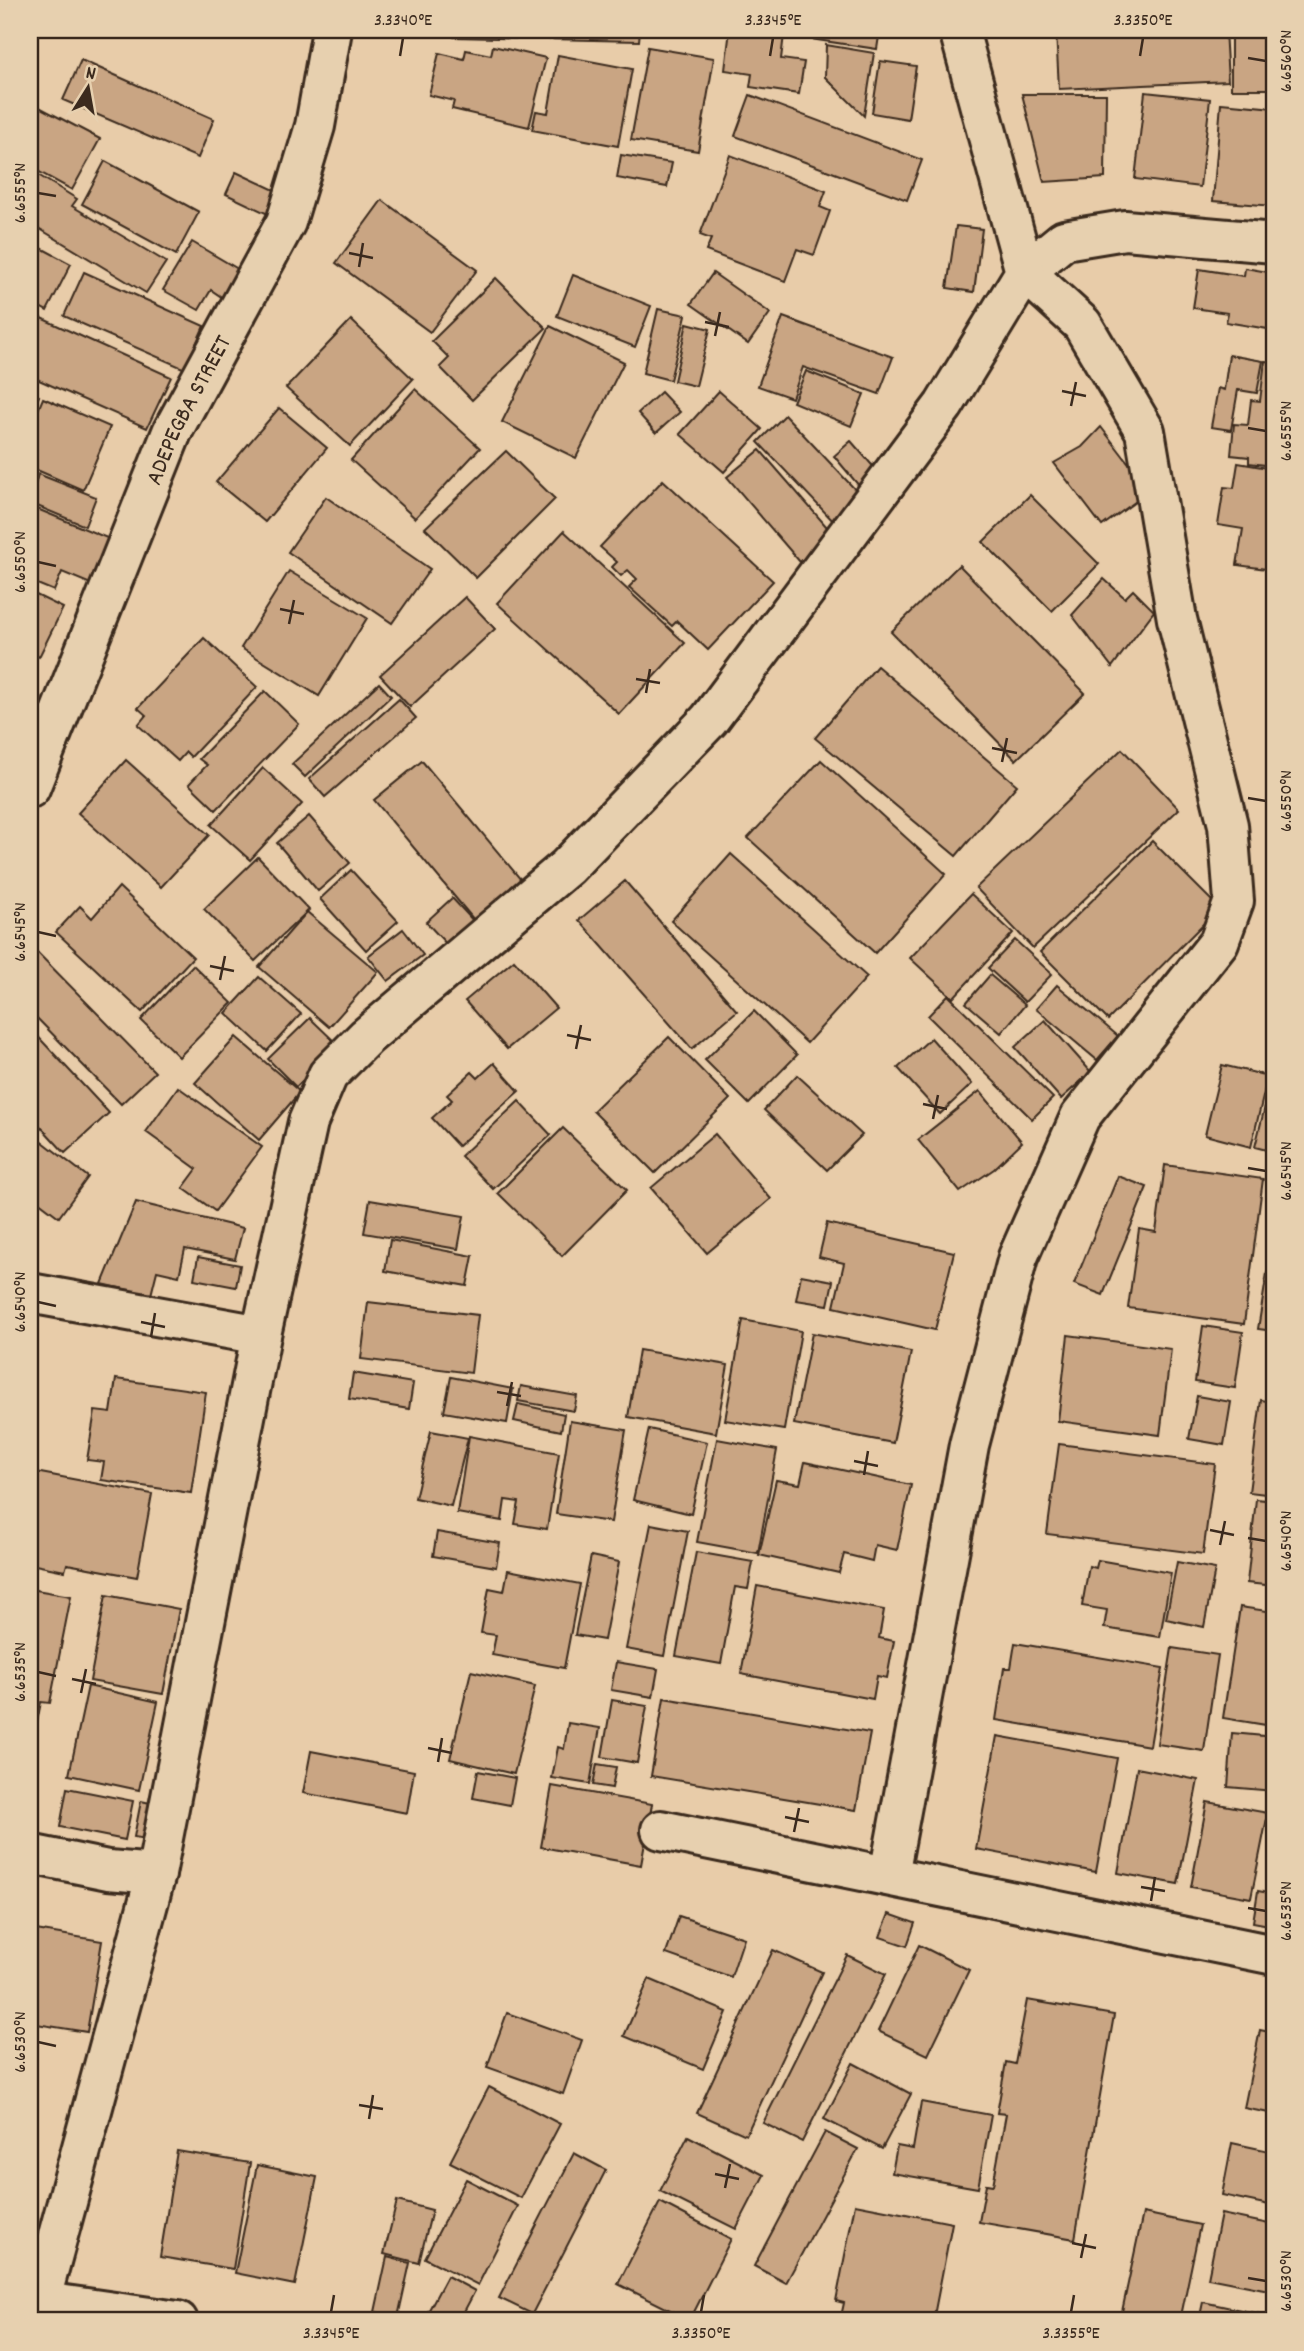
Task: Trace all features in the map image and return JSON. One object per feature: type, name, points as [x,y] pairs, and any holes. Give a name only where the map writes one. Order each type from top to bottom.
[{"type":"street","name":"ADEPEGBA STREET","points":[[30,788],[172,432],[286,222],[315,126],[332,30]]},
{"type":"street","points":[[890,1875],[969,1445],[1018,1257],[1080,1117],[1219,942],[1234,901],[1227,825],[1177,619],[1145,431],[1082,324],[1025,272],[959,30]]},
{"type":"street","points":[[178,2321],[35,2301],[156,1874],[261,1335],[308,1122],[328,1075],[366,1037],[567,867],[709,720],[944,405],[1025,272],[1064,240],[1125,230],[1274,243]]},
{"type":"street","points":[[30,1293],[261,1335]]},
{"type":"street","points":[[661,1830],[1274,1955]]},
{"type":"street","points":[[30,1854],[108,1870],[156,1874]]},
{"type":"building","points":[[30,30],[39,30],[30,56]]},
{"type":"building","points":[[455,30],[640,30],[639,41],[454,37]]},
{"type":"building","points":[[730,30],[880,30],[877,49],[784,35],[781,59],[804,62],[799,94],[750,87],[752,74],[725,70]]},
{"type":"building","points":[[1225,30],[1228,81],[1059,89],[1056,31]]},
{"type":"building","points":[[1231,30],[1274,30],[1274,89],[1231,89]]},
{"type":"building","points":[[826,45],[874,53],[864,116],[825,77]]},
{"type":"building","points":[[493,46],[546,58],[529,127],[452,109],[454,101],[429,95],[439,53],[464,59],[466,50],[491,55]]},
{"type":"building","points":[[648,47],[714,58],[698,151],[631,140]]},
{"type":"building","points":[[558,55],[632,69],[618,146],[532,130],[536,111],[548,113]]},
{"type":"building","points":[[81,60],[214,119],[198,158],[63,100]]},
{"type":"building","points":[[880,61],[916,66],[908,119],[872,113]]},
{"type":"building","points":[[1145,92],[1210,99],[1200,187],[1135,179]]},
{"type":"building","points":[[1022,94],[1106,94],[1105,178],[1044,182]]},
{"type":"building","points":[[750,95],[922,160],[907,200],[735,136]]},
{"type":"building","points":[[1221,103],[1274,108],[1274,206],[1213,201]]},
{"type":"building","points":[[39,107],[100,139],[72,190],[30,167],[30,124]]},
{"type":"building","points":[[621,155],[672,163],[667,187],[617,178]]},
{"type":"building","points":[[730,155],[826,191],[820,207],[830,211],[814,255],[797,249],[785,281],[706,251],[711,239],[700,235]]},
{"type":"building","points":[[105,161],[199,212],[176,255],[82,204]]},
{"type":"building","points":[[30,170],[77,199],[72,206],[166,262],[146,293],[30,223]]},
{"type":"building","points":[[236,172],[281,193],[270,215],[226,194]]},
{"type":"building","points":[[382,200],[477,270],[430,332],[336,263]]},
{"type":"building","points":[[956,226],[982,229],[974,292],[947,288]]},
{"type":"building","points":[[30,242],[71,264],[47,311],[30,302]]},
{"type":"building","points":[[192,242],[243,272],[226,300],[211,290],[199,310],[163,290]]},
{"type":"building","points":[[1245,268],[1274,273],[1274,317],[1270,316],[1268,329],[1226,322],[1228,313],[1193,308],[1199,269],[1244,276]]},
{"type":"building","points":[[84,272],[204,326],[185,369],[64,316]]},
{"type":"building","points":[[713,273],[770,313],[748,344],[691,304]]},
{"type":"building","points":[[573,275],[651,306],[635,347],[557,316]]},
{"type":"building","points":[[496,278],[546,328],[472,400],[440,367],[449,358],[432,341]]},
{"type":"building","points":[[658,309],[686,315],[670,380],[643,373]]},
{"type":"building","points":[[30,313],[171,377],[147,428],[30,376]]},
{"type":"building","points":[[783,317],[893,357],[879,394],[803,367],[792,398],[758,386]]},
{"type":"building","points":[[351,320],[413,379],[350,446],[286,388]]},
{"type":"building","points":[[687,323],[710,329],[696,386],[674,381]]},
{"type":"building","points":[[550,326],[624,362],[576,458],[502,422]]},
{"type":"building","points":[[1229,355],[1263,361],[1257,393],[1238,390],[1231,430],[1211,427],[1218,388],[1224,390]]},
{"type":"building","points":[[1265,361],[1274,362],[1274,466],[1249,463],[1249,457],[1231,455],[1234,424],[1248,425],[1251,400],[1260,401]]},
{"type":"building","points":[[806,371],[864,394],[851,426],[793,402]]},
{"type":"building","points":[[415,389],[480,448],[415,518],[351,460]]},
{"type":"building","points":[[719,391],[762,429],[724,472],[680,434]]},
{"type":"building","points":[[30,392],[39,396],[30,416]]},
{"type":"building","points":[[661,392],[680,412],[656,433],[638,413]]},
{"type":"building","points":[[43,398],[110,427],[83,490],[30,467],[30,429]]},
{"type":"building","points":[[279,408],[327,448],[265,522],[216,482]]},
{"type":"building","points":[[785,415],[865,500],[837,525],[758,442]]},
{"type":"building","points":[[1101,427],[1150,491],[1102,526],[1054,463],[1082,447]]},
{"type":"building","points":[[851,441],[878,472],[860,487],[834,456]]},
{"type":"building","points":[[760,450],[833,534],[800,562],[727,477]]},
{"type":"building","points":[[506,451],[555,499],[476,578],[425,528]]},
{"type":"building","points":[[1238,463],[1274,469],[1274,570],[1237,565],[1243,529],[1218,525],[1224,487],[1234,488]]},
{"type":"building","points":[[38,474],[96,497],[85,526],[30,503]]},
{"type":"building","points":[[663,480],[773,581],[708,650],[677,621],[672,626],[629,587],[637,579],[628,570],[621,576],[612,567],[617,562],[600,547]]},
{"type":"building","points":[[1030,495],[1099,564],[1052,611],[983,542]]},
{"type":"building","points":[[326,497],[430,569],[392,623],[288,552]]},
{"type":"building","points":[[30,506],[112,540],[93,585],[62,572],[54,591],[30,581]]},
{"type":"building","points":[[564,531],[685,643],[619,714],[497,603]]},
{"type":"building","points":[[959,565],[1085,693],[1016,760],[891,632]]},
{"type":"building","points":[[289,571],[367,618],[319,696],[241,648]]},
{"type":"building","points":[[1104,579],[1125,598],[1133,590],[1154,611],[1112,667],[1072,615]]},
{"type":"building","points":[[30,592],[63,608],[39,657],[30,653]]},
{"type":"building","points":[[465,597],[495,629],[410,707],[380,675]]},
{"type":"building","points":[[204,638],[257,687],[191,757],[186,752],[178,761],[138,725],[146,715],[138,708]]},
{"type":"building","points":[[877,666],[1017,785],[956,856],[815,738]]},
{"type":"building","points":[[379,683],[391,696],[305,777],[292,764]]},
{"type":"building","points":[[265,691],[299,724],[216,810],[189,784],[207,765],[199,759]]},
{"type":"building","points":[[399,699],[416,718],[325,797],[309,779]]},
{"type":"building","points":[[30,705],[53,710],[30,737]]},
{"type":"building","points":[[1122,749],[1179,809],[1033,948],[976,888]]},
{"type":"building","points":[[126,760],[209,835],[161,887],[78,813]]},
{"type":"building","points":[[821,760],[946,874],[875,953],[748,838]]},
{"type":"building","points":[[422,761],[522,881],[474,920],[374,800]]},
{"type":"building","points":[[263,768],[302,804],[250,860],[211,825]]},
{"type":"building","points":[[309,816],[350,863],[318,891],[277,843]]},
{"type":"building","points":[[1152,841],[1219,908],[1108,1020],[1040,952]]},
{"type":"building","points":[[731,854],[867,977],[807,1043],[671,921]]},
{"type":"building","points":[[258,857],[309,910],[255,961],[204,909]]},
{"type":"building","points":[[351,870],[398,921],[366,950],[320,899]]},
{"type":"building","points":[[625,881],[737,1011],[692,1049],[579,920]]},
{"type":"building","points":[[119,887],[193,957],[142,1012],[56,932],[80,906],[92,918]]},
{"type":"building","points":[[971,894],[1013,933],[953,998],[910,958]]},
{"type":"building","points":[[452,898],[477,925],[451,949],[426,922]]},
{"type":"building","points":[[307,912],[378,972],[329,1027],[259,967]]},
{"type":"building","points":[[403,929],[423,955],[388,981],[368,956]]},
{"type":"building","points":[[1015,940],[1052,974],[1025,1002],[988,968]]},
{"type":"building","points":[[30,945],[155,1072],[121,1104],[30,1011]]},
{"type":"building","points":[[514,960],[556,1008],[507,1049],[465,1001]]},
{"type":"building","points":[[193,965],[232,1003],[179,1057],[141,1020]]},
{"type":"building","points":[[990,975],[1025,1005],[1001,1033],[966,1003]]},
{"type":"building","points":[[259,977],[301,1014],[267,1051],[226,1013]]},
{"type":"building","points":[[1057,985],[1118,1036],[1097,1060],[1036,1009]]},
{"type":"building","points":[[948,995],[1053,1098],[1032,1119],[928,1016]]},
{"type":"building","points":[[754,1011],[797,1055],[749,1104],[705,1060]]},
{"type":"building","points":[[310,1018],[338,1045],[296,1087],[268,1059]]},
{"type":"building","points":[[1045,1020],[1091,1072],[1061,1099],[1015,1047]]},
{"type":"building","points":[[30,1028],[109,1113],[65,1153],[30,1115]]},
{"type":"building","points":[[236,1037],[300,1092],[259,1140],[195,1083]]},
{"type":"building","points":[[669,1037],[730,1099],[655,1173],[593,1111]]},
{"type":"building","points":[[931,1038],[972,1084],[940,1114],[898,1068]]},
{"type":"building","points":[[494,1063],[519,1091],[458,1146],[432,1118],[452,1100],[447,1095],[472,1072],[478,1078]]},
{"type":"building","points":[[1222,1065],[1268,1076],[1251,1147],[1205,1135]]},
{"type":"building","points":[[797,1075],[862,1135],[827,1170],[764,1110]]},
{"type":"building","points":[[1271,1082],[1274,1083],[1274,1152],[1255,1147]]},
{"type":"building","points":[[178,1087],[262,1147],[215,1211],[183,1188],[197,1169],[146,1132]]},
{"type":"building","points":[[980,1091],[1022,1142],[994,1169],[960,1192],[918,1140]]},
{"type":"building","points":[[519,1101],[551,1135],[493,1189],[461,1156]]},
{"type":"building","points":[[563,1128],[627,1190],[562,1256],[498,1193]]},
{"type":"building","points":[[30,1132],[88,1177],[59,1217],[30,1195]]},
{"type":"building","points":[[715,1134],[771,1199],[707,1253],[651,1188]]},
{"type":"building","points":[[1165,1165],[1263,1179],[1244,1324],[1128,1308],[1139,1229],[1156,1232]]},
{"type":"building","points":[[1118,1176],[1147,1187],[1103,1295],[1074,1284]]},
{"type":"building","points":[[370,1200],[464,1216],[458,1249],[364,1233]]},
{"type":"building","points":[[136,1202],[243,1228],[235,1259],[185,1249],[179,1276],[157,1271],[151,1295],[102,1284]]},
{"type":"building","points":[[827,1223],[954,1252],[935,1330],[834,1307],[844,1263],[819,1257]]},
{"type":"building","points":[[1274,1236],[1274,1269],[1269,1268]]},
{"type":"building","points":[[390,1240],[473,1256],[467,1286],[385,1271]]},
{"type":"building","points":[[198,1257],[240,1265],[236,1287],[194,1279]]},
{"type":"building","points":[[1267,1273],[1274,1274],[1274,1331],[1258,1329]]},
{"type":"building","points":[[801,1275],[833,1281],[828,1305],[796,1300]]},
{"type":"building","points":[[368,1302],[478,1315],[471,1373],[361,1359]]},
{"type":"building","points":[[743,1320],[801,1331],[784,1430],[725,1420]]},
{"type":"building","points":[[1203,1326],[1243,1332],[1235,1388],[1195,1382]]},
{"type":"building","points":[[812,1333],[911,1352],[893,1443],[794,1424]]},
{"type":"building","points":[[1068,1335],[1171,1349],[1160,1435],[1058,1421]]},
{"type":"building","points":[[639,1350],[728,1365],[716,1433],[628,1417]]},
{"type":"building","points":[[353,1373],[413,1383],[409,1409],[349,1399]]},
{"type":"building","points":[[451,1377],[513,1389],[507,1423],[444,1412]]},
{"type":"building","points":[[116,1379],[206,1392],[191,1493],[101,1480],[104,1462],[87,1460],[95,1411],[111,1413]]},
{"type":"building","points":[[521,1386],[577,1396],[574,1411],[518,1401]]},
{"type":"building","points":[[1197,1396],[1231,1402],[1224,1445],[1189,1439]]},
{"type":"building","points":[[1261,1400],[1274,1402],[1274,1495],[1249,1492]]},
{"type":"building","points":[[518,1404],[564,1414],[561,1431],[514,1421]]},
{"type":"building","points":[[570,1421],[626,1430],[611,1522],[556,1514]]},
{"type":"building","points":[[649,1429],[707,1442],[691,1514],[633,1500]]},
{"type":"building","points":[[431,1431],[468,1438],[451,1506],[415,1498]]},
{"type":"building","points":[[469,1436],[559,1453],[547,1529],[515,1524],[519,1502],[505,1500],[502,1521],[457,1513]]},
{"type":"building","points":[[717,1439],[777,1450],[758,1553],[697,1542]]},
{"type":"building","points":[[1059,1444],[1215,1464],[1203,1554],[1047,1534]]},
{"type":"building","points":[[805,1462],[911,1485],[897,1550],[875,1545],[872,1561],[844,1554],[839,1573],[759,1555],[776,1480],[800,1484]]},
{"type":"building","points":[[30,1471],[152,1494],[137,1577],[67,1564],[65,1571],[30,1564]]},
{"type":"building","points":[[1256,1499],[1274,1501],[1274,1586],[1247,1583]]},
{"type":"building","points":[[651,1524],[688,1531],[664,1656],[626,1649]]},
{"type":"building","points":[[437,1532],[500,1543],[496,1567],[433,1556]]},
{"type":"building","points":[[696,1552],[753,1562],[748,1589],[735,1587],[721,1664],[676,1656]]},
{"type":"building","points":[[591,1556],[619,1562],[604,1640],[575,1635]]},
{"type":"building","points":[[1098,1560],[1171,1573],[1160,1637],[1104,1628],[1107,1610],[1082,1606],[1089,1566],[1096,1568]]},
{"type":"building","points":[[1177,1562],[1215,1569],[1204,1627],[1166,1619]]},
{"type":"building","points":[[508,1570],[580,1584],[564,1668],[492,1655],[496,1635],[481,1633],[489,1588],[504,1591]]},
{"type":"building","points":[[757,1586],[884,1610],[879,1638],[894,1641],[887,1678],[877,1676],[873,1699],[741,1674]]},
{"type":"building","points":[[30,1589],[71,1596],[50,1703],[41,1702],[30,1757]]},
{"type":"building","points":[[106,1595],[179,1609],[163,1694],[90,1681]]},
{"type":"building","points":[[1240,1607],[1274,1612],[1274,1669],[1266,1725],[1223,1718]]},
{"type":"building","points":[[1015,1643],[1163,1668],[1150,1746],[996,1720],[1004,1668],[1011,1668]]},
{"type":"building","points":[[1172,1648],[1218,1655],[1204,1751],[1157,1744]]},
{"type":"building","points":[[616,1662],[658,1669],[653,1697],[611,1690]]},
{"type":"building","points":[[471,1671],[535,1686],[514,1774],[450,1759]]},
{"type":"building","points":[[88,1686],[158,1702],[139,1790],[69,1775]]},
{"type":"building","points":[[664,1698],[870,1733],[856,1810],[651,1776]]},
{"type":"building","points":[[612,1700],[647,1706],[637,1763],[602,1757]]},
{"type":"building","points":[[568,1723],[600,1728],[590,1784],[552,1778],[558,1747],[564,1749]]},
{"type":"building","points":[[1232,1733],[1274,1737],[1274,1791],[1228,1787]]},
{"type":"building","points":[[997,1736],[1117,1758],[1096,1872],[976,1849]]},
{"type":"building","points":[[311,1751],[414,1771],[407,1813],[303,1793]]},
{"type":"building","points":[[597,1764],[616,1767],[612,1788],[593,1785]]},
{"type":"building","points":[[1137,1768],[1198,1780],[1178,1884],[1118,1873]]},
{"type":"building","points":[[478,1771],[515,1778],[510,1805],[473,1798]]},
{"type":"building","points":[[552,1786],[652,1804],[641,1865],[541,1847]]},
{"type":"building","points":[[67,1788],[133,1801],[125,1840],[60,1827]]},
{"type":"building","points":[[141,1801],[169,1807],[163,1842],[134,1837]]},
{"type":"building","points":[[1207,1802],[1268,1813],[1251,1898],[1191,1887]]},
{"type":"building","points":[[1258,1891],[1274,1894],[1274,1926],[1253,1922]]},
{"type":"building","points":[[889,1914],[915,1923],[907,1946],[880,1937]]},
{"type":"building","points":[[679,1916],[744,1938],[731,1977],[666,1954]]},
{"type":"building","points":[[30,1929],[102,1941],[87,2032],[30,2023]]},
{"type":"building","points":[[919,1945],[969,1970],[928,2055],[878,2031]]},
{"type":"building","points":[[773,1950],[822,1972],[746,2135],[697,2113]]},
{"type":"building","points":[[847,1955],[886,1974],[802,2142],[763,2123]]},
{"type":"building","points":[[649,1979],[727,2012],[703,2069],[624,2036]]},
{"type":"building","points":[[1027,2000],[1114,2015],[1075,2239],[979,2222],[986,2184],[993,2185],[1006,2114],[997,2113],[1006,2062],[1015,2064]]},
{"type":"building","points":[[507,2013],[582,2040],[563,2094],[487,2067]]},
{"type":"building","points":[[1260,2030],[1274,2033],[1274,2114],[1244,2108]]},
{"type":"building","points":[[853,2063],[911,2094],[882,2149],[824,2119]]},
{"type":"building","points":[[489,2087],[560,2124],[521,2198],[450,2162]]},
{"type":"building","points":[[921,2102],[991,2115],[978,2188],[892,2173],[897,2146],[913,2149]]},
{"type":"building","points":[[825,2132],[858,2149],[786,2283],[754,2266]]},
{"type":"building","points":[[688,2136],[764,2175],[736,2229],[660,2191]]},
{"type":"building","points":[[1232,2143],[1274,2152],[1274,2206],[1222,2195]]},
{"type":"building","points":[[177,2151],[250,2163],[233,2269],[160,2257]]},
{"type":"building","points":[[574,2153],[606,2170],[532,2314],[499,2298]]},
{"type":"building","points":[[257,2165],[317,2177],[295,2285],[235,2273]]},
{"type":"building","points":[[466,2179],[518,2206],[478,2285],[425,2258]]},
{"type":"building","points":[[397,2201],[432,2210],[419,2263],[384,2254]]},
{"type":"building","points":[[660,2202],[731,2239],[690,2320],[618,2284]]},
{"type":"building","points":[[855,2204],[952,2223],[933,2321],[840,2321],[844,2303],[836,2301]]},
{"type":"building","points":[[1143,2213],[1200,2225],[1180,2321],[1120,2321]]},
{"type":"building","points":[[1221,2214],[1274,2225],[1274,2291],[1208,2278]]},
{"type":"building","points":[[387,2257],[410,2263],[398,2317],[375,2312]]},
{"type":"building","points":[[447,2276],[475,2291],[459,2321],[423,2321]]},
{"type":"building","points":[[1203,2302],[1274,2317],[1274,2321],[1199,2321]]}]
